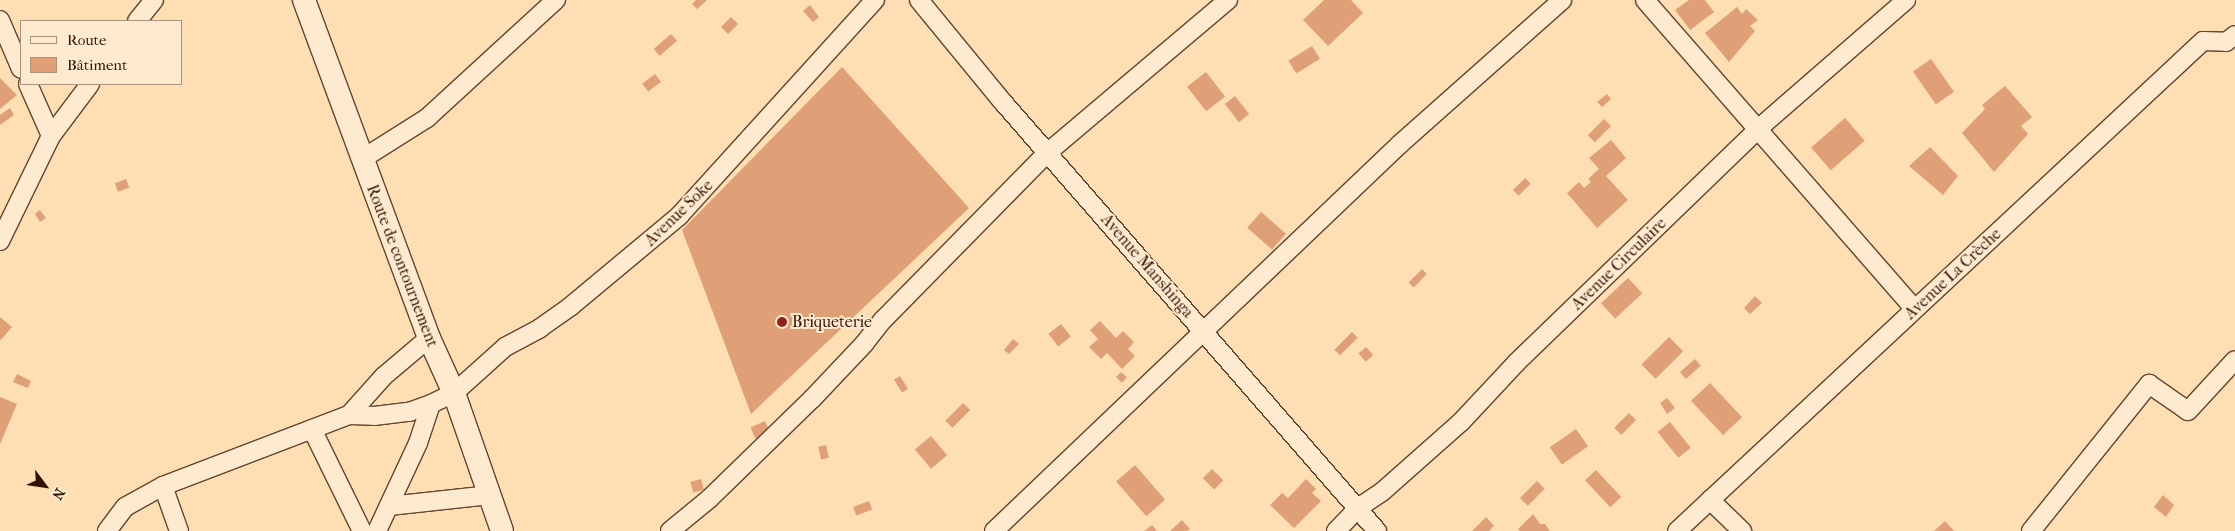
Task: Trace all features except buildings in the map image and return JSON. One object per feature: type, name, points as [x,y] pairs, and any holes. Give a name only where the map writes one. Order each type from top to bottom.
[{"type":"street","points":[[138,20],[154,0]]},
{"type":"street","name":"Route de contournement","points":[[304,0],[429,338],[454,393],[502,531]]},
{"type":"street","points":[[362,159],[427,118],[556,0]]},
{"type":"street","name":"Avenue Soke","points":[[349,415],[374,416],[400,413],[431,404],[454,393],[505,347],[540,328],[570,306],[679,216],[875,0]]},
{"type":"street","name":"Avenue Manshinga","points":[[919,0],[1047,153],[1377,531]]},
{"type":"street","points":[[670,531],[709,499],[812,399],[864,344],[883,320],[1047,153],[1228,0]]},
{"type":"street","points":[[994,531],[1400,144],[1562,0]]},
{"type":"street","points":[[1645,0],[1759,128],[1915,309]]},
{"type":"street","name":"Avenue Circulaire","points":[[1336,531],[1358,508],[1382,491],[1461,422],[1517,362],[1759,128],[1906,0]]},
{"type":"street","points":[[0,20],[20,66]]},
{"type":"street","name":"Avenue La Crèche","points":[[1677,531],[2203,41],[2232,42]]},
{"type":"street","points":[[28,85],[51,136]]},
{"type":"street","points":[[0,241],[51,136],[89,85]]},
{"type":"street","points":[[107,531],[125,507],[163,486],[349,415],[384,376],[429,338]]},
{"type":"street","points":[[2031,531],[2150,384],[2188,411],[2235,360]]},
{"type":"street","points":[[377,531],[418,444],[431,404]]},
{"type":"street","points":[[312,429],[362,531]]},
{"type":"street","points":[[163,486],[179,531]]},
{"type":"street","points":[[389,506],[490,495]]},
{"type":"street","points":[[1710,500],[1742,531]]},
{"type":"place","name":"Briqueterie","points":[[782,322]]}]
